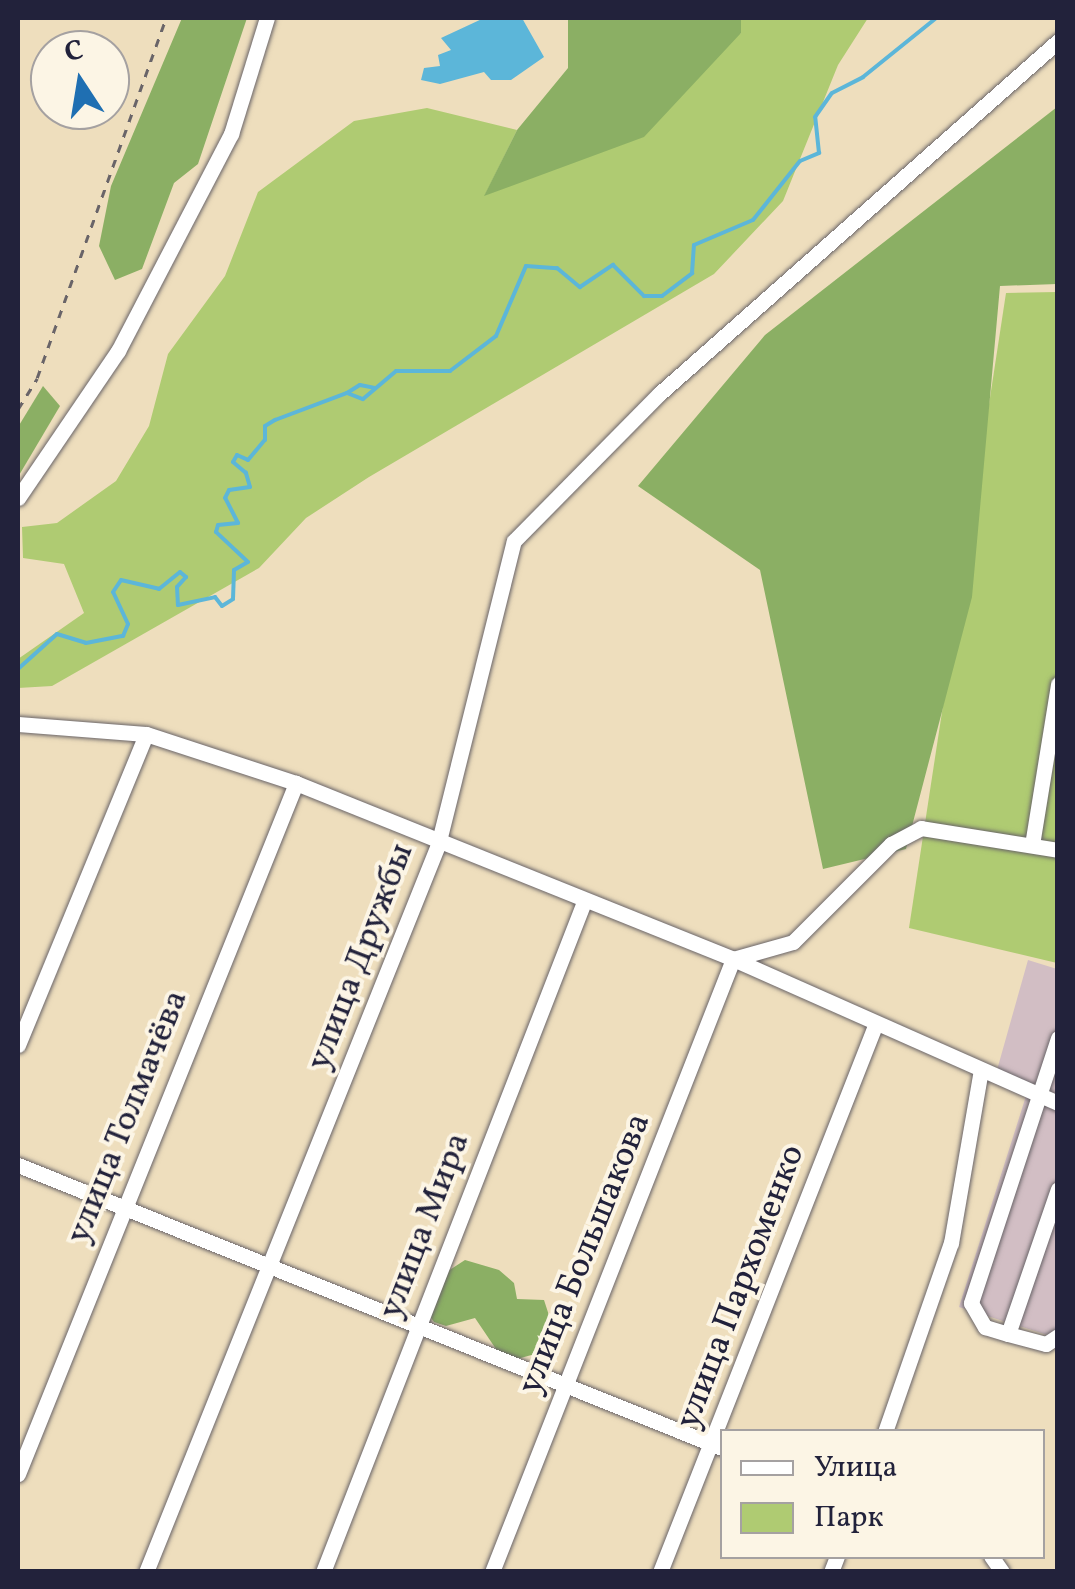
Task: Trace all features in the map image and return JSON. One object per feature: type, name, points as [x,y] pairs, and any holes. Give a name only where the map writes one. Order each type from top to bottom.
[{"type":"street","points":[[18,498],[118,351],[214,167],[231,134],[267,18]]},
{"type":"street","name":"улица Дружбы","points":[[146,1572],[273,1265],[438,844],[514,541],[658,394],[1058,40]]},
{"type":"street","points":[[1032,845],[1058,684]]},
{"type":"street","points":[[18,724],[146,734],[296,783],[438,844],[733,959],[1058,1103]]},
{"type":"street","points":[[18,1045],[146,734]]},
{"type":"street","name":"улица Толмачёва","points":[[18,1474],[296,783]]},
{"type":"street","points":[[733,959],[794,942],[891,844],[921,828],[1058,850]]},
{"type":"street","name":"улица Мира","points":[[322,1572],[584,902]]},
{"type":"street","name":"улица Большакова","points":[[492,1572],[733,959]]},
{"type":"street","name":"улица Пархоменко","points":[[723,1429],[876,1024]]},
{"type":"street","points":[[1055,1342],[985,1327],[971,1303],[1058,1038]]},
{"type":"street","points":[[886,1429],[950,1243],[982,1070]]},
{"type":"street","points":[[18,1165],[717,1446]]},
{"type":"street","points":[[1008,1334],[1058,1189]]},
{"type":"street","name":"улица Пархоменко","points":[[660,1572],[717,1446]]},
{"type":"path","points":[[18,409],[37,378],[166,18]]},
{"type":"shaded area","points":[[1028,960],[1057,969],[1057,1338],[959,1307],[1026,1096],[997,1070]]},
{"type":"green space","points":[[182,18],[247,18],[198,164],[174,183],[142,269],[115,280],[99,246],[111,186]]},
{"type":"green space","points":[[568,18],[741,18],[741,33],[644,137],[484,196],[517,130],[568,68]]},
{"type":"green space","points":[[741,18],[868,18],[838,65],[783,201],[714,274],[369,477],[306,518],[259,568],[52,686],[18,688],[18,659],[84,613],[64,564],[23,558],[22,527],[57,523],[116,481],[149,426],[168,354],[225,276],[258,192],[354,121],[427,108],[517,130],[485,195],[741,33]]},
{"type":"green space","points":[[1057,107],[1057,284],[1000,286],[972,597],[906,849],[823,869],[760,570],[638,486],[765,335]]},
{"type":"green space","points":[[1057,292],[1057,963],[909,928],[1006,293]]},
{"type":"green space","points":[[43,386],[60,406],[18,477],[18,427]]},
{"type":"green space","points":[[465,1260],[499,1270],[514,1283],[517,1299],[544,1300],[556,1337],[546,1351],[517,1359],[498,1352],[475,1318],[446,1326],[434,1322],[429,1315],[445,1273]]},
{"type":"water","points":[[484,18],[522,18],[544,57],[511,80],[491,80],[484,72],[440,84],[421,80],[424,68],[440,66],[438,55],[451,50],[441,38]]},
{"type":"waterway","points":[[18,669],[57,634],[86,643],[123,636],[128,624],[113,592],[121,580],[159,589],[180,572],[186,577],[177,587],[178,605],[215,597],[222,606],[233,599],[234,570],[248,562],[216,532],[218,525],[238,523],[225,498],[229,490],[250,487],[246,473],[233,462],[237,455],[248,460],[265,440],[265,426],[275,420],[347,393],[363,399],[396,371],[450,371],[496,336],[526,266],[557,268],[580,287],[613,265],[644,296],[662,296],[692,273],[694,245],[753,220],[800,161],[819,153],[815,117],[832,93],[863,77],[936,18]]},
{"type":"waterway","points":[[347,393],[360,385],[375,388]]}]
